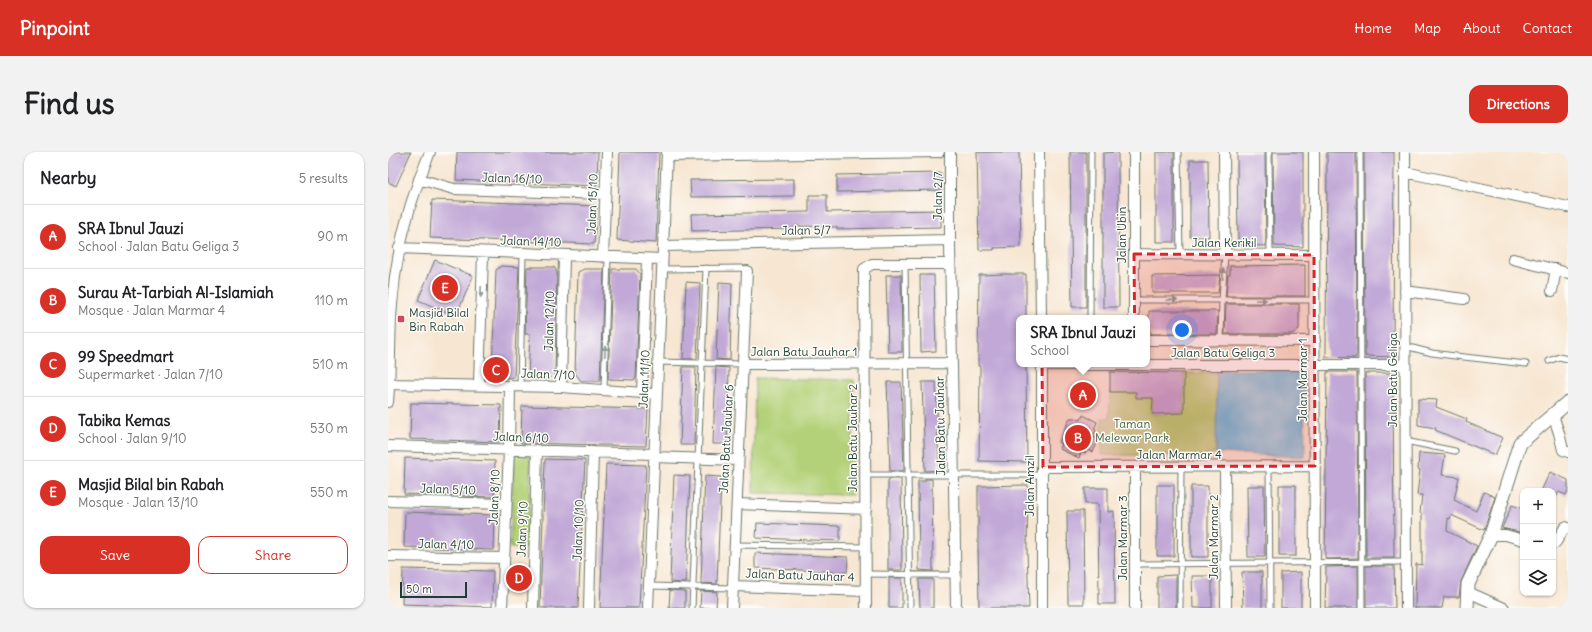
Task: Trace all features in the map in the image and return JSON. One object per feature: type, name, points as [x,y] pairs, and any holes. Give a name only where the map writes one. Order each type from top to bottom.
[{"type":"street","points":[[388,402],[392,304],[399,248],[413,194],[430,152]]},
{"type":"street","name":"Jalan 15/10","points":[[606,257],[605,194],[607,152]]},
{"type":"street","points":[[667,154],[939,152]]},
{"type":"street","name":"Jalan 2/7","points":[[950,152],[950,242]]},
{"type":"street","points":[[1039,152],[1041,315]]},
{"type":"street","name":"Jalan Ubin","points":[[1134,152],[1134,315]]},
{"type":"street","points":[[1224,152],[1225,254]]},
{"type":"street","name":"Jalan Marmar 1","points":[[1314,152],[1315,608]]},
{"type":"street","name":"Jalan Batu Geliga","points":[[1405,152],[1406,608]]},
{"type":"street","name":"Jalan 11/10","points":[[648,608],[667,154]]},
{"type":"street","points":[[1405,172],[1568,207]]},
{"type":"street","name":"Jalan 16/10","points":[[419,179],[454,189],[605,194]]},
{"type":"street","name":"Jalan 5/7","points":[[663,246],[950,242]]},
{"type":"street","name":"Jalan Batu Jauhar","points":[[950,242],[956,608]]},
{"type":"street","name":"Jalan 14/10","points":[[399,248],[483,253],[647,258],[662,264]]},
{"type":"street","points":[[479,385],[483,253]]},
{"type":"street","name":"Jalan Kerikil","points":[[1134,254],[1314,255]]},
{"type":"street","name":"Jalan 12/10","points":[[561,387],[564,256]]},
{"type":"street","points":[[642,393],[647,258]]},
{"type":"street","points":[[1512,259],[1568,273]]},
{"type":"street","points":[[905,263],[950,264]]},
{"type":"street","name":"Jalan Batu Jauhar 2","points":[[866,608],[864,269],[868,265],[872,264],[905,263]]},
{"type":"street","points":[[1552,291],[1556,270]]},
{"type":"street","name":"Jalan Batu Jauhar 6","points":[[732,608],[747,271]]},
{"type":"street","points":[[1405,291],[1464,299]]},
{"type":"street","name":"Jalan Batu Geliga 3","points":[[1150,340],[1315,341]]},
{"type":"street","name":"Jalan Batu Jauhar 1","points":[[743,364],[952,363]]},
{"type":"street","name":"Jalan Batu Geliga 3","points":[[1150,364],[1405,365]]},
{"type":"street","name":"Jalan Amzil","points":[[1042,367],[1042,608]]},
{"type":"street","name":"Jalan 7/10","points":[[389,379],[479,385],[561,387],[657,394]]},
{"type":"street","name":"Jalan 8/10","points":[[502,608],[509,450],[515,386]]},
{"type":"street","points":[[1467,608],[1468,584],[1491,535],[1520,443],[1568,402]]},
{"type":"street","points":[[1553,415],[1563,450],[1568,452]]},
{"type":"street","name":"Jalan 6/10","points":[[388,446],[593,452],[738,460]]},
{"type":"street","name":"Jalan 9/10","points":[[533,608],[537,450]]},
{"type":"street","name":"Jalan 10/10","points":[[589,608],[593,452]]},
{"type":"street","name":"Jalan Marmar 2","points":[[1225,466],[1226,608]]},
{"type":"street","name":"Jalan Marmar 4","points":[[1043,471],[1135,467],[1315,466]]},
{"type":"street","name":"Jalan Marmar 3","points":[[1135,467],[1135,608]]},
{"type":"street","name":"Jalan 5/10","points":[[388,501],[506,504]]},
{"type":"street","points":[[736,504],[866,509]]},
{"type":"street","points":[[1556,542],[1566,527],[1568,528]]},
{"type":"street","points":[[1491,535],[1506,535],[1520,539]]},
{"type":"street","name":"Jalan 4/10","points":[[388,556],[504,558]]},
{"type":"street","name":"Jalan Batu Jauhar 4","points":[[733,587],[866,591]]},
{"type":"street","points":[[1468,592],[1504,608]]},
{"type":"lane","points":[[1090,315],[1091,152]]},
{"type":"lane","points":[[1178,152],[1180,254]]},
{"type":"lane","points":[[1269,152],[1270,255]]},
{"type":"lane","points":[[1360,152],[1362,608]]},
{"type":"lane","points":[[515,386],[523,254]]},
{"type":"lane","points":[[1221,341],[1225,254]]},
{"type":"lane","points":[[604,390],[606,257]]},
{"type":"lane","points":[[905,263],[910,608]]},
{"type":"lane","points":[[662,264],[706,268],[742,268],[747,271]]},
{"type":"lane","points":[[692,608],[706,268]]},
{"type":"lane","points":[[1133,300],[1315,300]]},
{"type":"lane","points":[[1405,346],[1432,353],[1526,364]]},
{"type":"lane","points":[[1549,361],[1559,357],[1568,359]]},
{"type":"lane","points":[[658,362],[743,364]]},
{"type":"lane","points":[[1405,441],[1455,451]]},
{"type":"lane","points":[[1180,608],[1181,467]]},
{"type":"lane","points":[[1269,467],[1270,608]]},
{"type":"lane","points":[[865,475],[954,475],[1043,471]]},
{"type":"lane","points":[[735,545],[866,547]]},
{"type":"lane","points":[[1135,564],[1406,562]]},
{"type":"lane","points":[[866,574],[955,575]]},
{"type":"lane","points":[[648,586],[693,588],[733,587]]},
{"type":"highlighted area","points":[[1134,254],[1314,255],[1315,466],[1043,467],[1042,365],[1135,365]]},
{"type":"green space","name":"Taman Melewar Park","points":[[1184,373],[1217,373],[1216,453],[1206,456],[1102,455],[1102,418],[1109,418],[1110,392],[1136,392],[1137,398],[1153,398],[1152,414],[1184,413]]},
{"type":"green space","points":[[755,378],[854,380],[852,495],[753,493]]},
{"type":"green space","points":[[514,453],[531,453],[528,548],[510,548]]},
{"type":"water","points":[[1217,370],[1297,370],[1304,376],[1305,457],[1216,453]]},
{"type":"building","points":[[388,152],[411,152],[396,186],[388,182]]},
{"type":"building","points":[[457,152],[598,152],[597,186],[456,180]]},
{"type":"building","points":[[620,152],[659,152],[656,243],[617,240]]},
{"type":"building","points":[[977,152],[1019,152],[1021,247],[979,250]]},
{"type":"building","points":[[1070,152],[1086,152],[1086,307],[1072,307]]},
{"type":"building","points":[[1118,152],[1119,307],[1103,307],[1103,153]]},
{"type":"building","points":[[1156,152],[1174,152],[1174,242],[1156,242]]},
{"type":"building","points":[[1237,152],[1265,152],[1266,246],[1238,245]]},
{"type":"building","points":[[1273,152],[1303,152],[1303,247],[1274,246]]},
{"type":"building","points":[[1327,152],[1356,152],[1356,358],[1326,357]]},
{"type":"building","points":[[1364,152],[1394,152],[1393,357],[1365,356]]},
{"type":"building","points":[[1190,160],[1208,160],[1209,237],[1190,237]]},
{"type":"building","points":[[941,173],[941,190],[837,192],[837,175]]},
{"type":"building","points":[[794,179],[794,196],[691,197],[690,180]]},
{"type":"building","points":[[809,195],[827,195],[827,212],[941,210],[941,227],[837,229],[837,227],[795,226],[795,229],[692,231],[691,214],[809,212]]},
{"type":"building","points":[[432,200],[597,206],[594,244],[430,238]]},
{"type":"building","name":"Masjid Bilal Bin Rabah","points":[[435,260],[473,276],[456,316],[418,300]]},
{"type":"building","points":[[1305,265],[1305,296],[1226,296],[1230,266]]},
{"type":"building","points":[[501,266],[519,267],[514,377],[499,379],[492,371],[496,270]]},
{"type":"building","points":[[527,267],[554,267],[557,272],[555,374],[551,378],[528,377],[530,334],[525,334]]},
{"type":"building","points":[[584,269],[604,269],[600,381],[581,381],[575,373],[578,272]]},
{"type":"building","points":[[612,269],[636,269],[640,274],[636,378],[634,380],[608,379]]},
{"type":"building","points":[[1026,274],[1026,315],[1016,315],[1016,367],[1026,367],[1027,462],[979,461],[979,275]]},
{"type":"building","points":[[886,275],[901,275],[902,352],[888,352]]},
{"type":"building","points":[[920,275],[934,275],[936,351],[921,352]]},
{"type":"building","points":[[1220,275],[1218,293],[1152,293],[1152,276]]},
{"type":"building","points":[[686,282],[700,283],[697,359],[683,359]]},
{"type":"building","points":[[719,282],[732,283],[730,360],[716,359]]},
{"type":"building","points":[[1226,304],[1299,304],[1299,329],[1292,334],[1225,334]]},
{"type":"building","points":[[1149,311],[1218,311],[1217,334],[1152,334],[1150,331]]},
{"type":"building","points":[[683,367],[696,367],[694,445],[680,445]]},
{"type":"building","points":[[716,367],[729,368],[727,444],[713,444]]},
{"type":"building","points":[[1110,372],[1184,373],[1184,413],[1152,414],[1153,398],[1136,398],[1136,392],[1110,392]]},
{"type":"building","points":[[1327,372],[1357,373],[1358,558],[1326,559],[1325,557]]},
{"type":"building","points":[[1365,373],[1393,373],[1394,558],[1366,558]]},
{"type":"building","points":[[887,382],[901,382],[904,470],[901,471],[890,471]]},
{"type":"building","points":[[922,382],[936,382],[939,470],[925,471]]},
{"type":"building","points":[[1418,399],[1437,400],[1436,407],[1467,419],[1466,422],[1503,438],[1495,455],[1435,430],[1436,428],[1418,425]]},
{"type":"building","points":[[411,403],[501,405],[500,442],[410,439]]},
{"type":"building","points":[[522,406],[648,409],[646,446],[521,443]]},
{"type":"building","points":[[1083,415],[1097,422],[1093,437],[1099,439],[1093,452],[1087,449],[1085,453],[1081,452],[1079,458],[1060,449],[1062,444],[1059,442],[1070,418],[1081,420]]},
{"type":"building","points":[[1419,453],[1445,455],[1442,475],[1459,477],[1454,500],[1476,511],[1484,492],[1495,497],[1484,530],[1451,515],[1450,519],[1448,518],[1447,531],[1477,546],[1461,581],[1459,597],[1444,597],[1442,608],[1415,608],[1416,564],[1422,565],[1422,514],[1420,513],[1422,495],[1417,495],[1420,470],[1418,469]]},
{"type":"building","points":[[405,458],[495,461],[494,497],[404,494]]},
{"type":"building","points":[[545,459],[585,460],[578,608],[540,608]]},
{"type":"building","points":[[606,464],[646,465],[639,608],[600,608]]},
{"type":"building","points":[[1550,472],[1568,480],[1568,490],[1566,495],[1559,492],[1556,497],[1556,488],[1542,488]]},
{"type":"building","points":[[674,475],[690,476],[686,583],[670,582]]},
{"type":"building","points":[[705,476],[721,477],[717,584],[701,583]]},
{"type":"building","points":[[901,479],[902,570],[888,570],[888,480]]},
{"type":"building","points":[[925,479],[932,479],[933,571],[919,570],[918,481],[925,481]]},
{"type":"building","points":[[1028,485],[1027,550],[1029,608],[979,608],[978,486]]},
{"type":"building","points":[[1157,485],[1174,485],[1174,556],[1157,556]]},
{"type":"building","points":[[1279,485],[1296,485],[1296,556],[1279,556]]},
{"type":"building","points":[[1191,486],[1208,486],[1208,557],[1191,557]]},
{"type":"building","points":[[1247,486],[1264,486],[1265,557],[1248,557]]},
{"type":"building","points":[[1085,488],[1108,488],[1108,512],[1114,511],[1115,604],[1099,604],[1098,504],[1085,504]]},
{"type":"building","points":[[1512,505],[1520,508],[1520,532],[1502,528]]},
{"type":"building","points":[[1067,511],[1083,511],[1084,604],[1068,604]]},
{"type":"building","points":[[405,512],[495,515],[494,550],[404,547]]},
{"type":"building","points":[[757,523],[840,526],[840,541],[756,538]]},
{"type":"building","points":[[755,553],[848,557],[847,572],[755,568]]},
{"type":"building","points":[[1358,566],[1358,608],[1325,608],[1326,567]]},
{"type":"building","points":[[1366,566],[1394,566],[1395,608],[1366,608]]},
{"type":"building","points":[[403,569],[493,571],[492,607],[402,604]]},
{"type":"building","points":[[1242,572],[1262,572],[1262,608],[1243,608]]},
{"type":"building","points":[[1301,572],[1301,608],[1281,608],[1281,573]]},
{"type":"building","points":[[1176,575],[1176,608],[1157,608],[1157,576]]},
{"type":"building","points":[[1192,576],[1212,576],[1212,608],[1193,608]]},
{"type":"building","points":[[889,578],[902,578],[902,608],[889,608]]},
{"type":"building","points":[[919,579],[933,579],[933,608],[920,608]]},
{"type":"building","points":[[670,590],[685,591],[685,608],[669,608]]},
{"type":"building","points":[[701,591],[717,592],[716,608],[700,608]]},
{"type":"place","name":"Masjid Bilal bin Rabah","points":[[445,288]]},
{"type":"place","name":"Masjid Bilal Bin Rabah","points":[[401,319]]},
{"type":"place","name":"99 Speedmart","points":[[496,370]]},
{"type":"place","name":"SRA Ibnul Jauzi","points":[[1083,395]]},
{"type":"place","name":"Surau At-Tarbiah Al-Islamiah","points":[[1078,438]]},
{"type":"place","name":"Tabika Kemas","points":[[519,578]]}]
